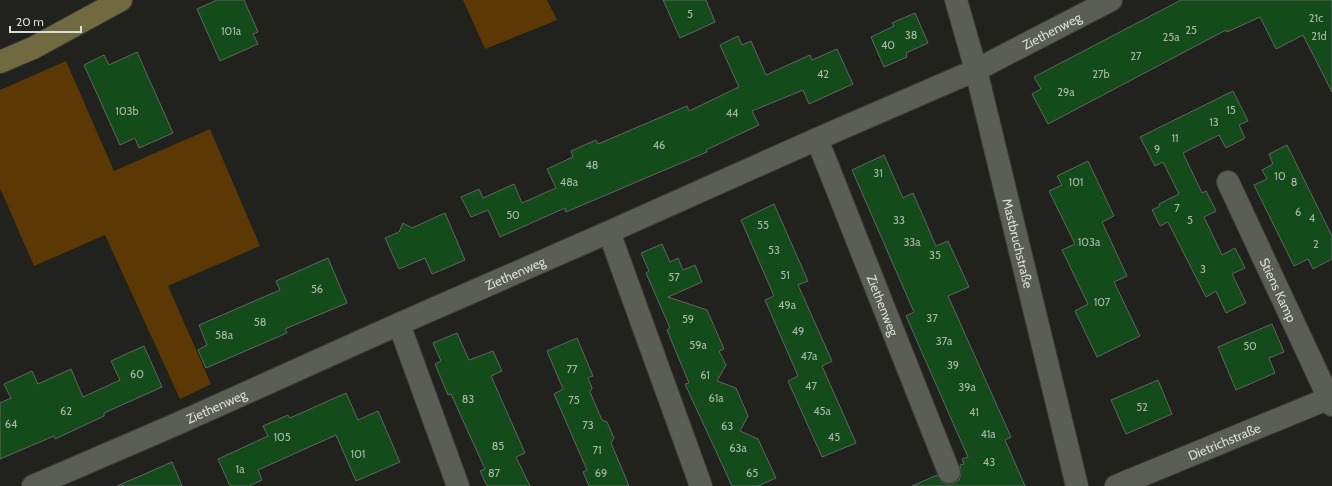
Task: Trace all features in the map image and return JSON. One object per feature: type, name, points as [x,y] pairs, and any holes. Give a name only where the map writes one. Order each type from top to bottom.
[{"type":"street","points":[[0,62],[33,48],[121,0]]},
{"type":"street","name":"Mastbruchstraße","points":[[956,0],[976,70],[1077,486]]},
{"type":"street","name":"Ziethenweg","points":[[32,486],[179,423],[399,324],[976,70],[1111,0]]},
{"type":"street","name":"Ziethenweg","points":[[817,139],[949,472]]},
{"type":"street","name":"Stiens Kamp","points":[[1228,182],[1331,400]]},
{"type":"street","points":[[609,232],[702,486]]},
{"type":"street","points":[[399,324],[458,486]]},
{"type":"street","name":"Dietrichstraße","points":[[1116,486],[1331,400]]},
{"type":"shaded area","points":[[463,0],[547,0],[557,20],[485,49]]},
{"type":"shaded area","points":[[66,61],[114,171],[210,129],[260,246],[168,286],[211,384],[180,399],[105,235],[34,266],[0,188],[0,90]]},
{"type":"building","points":[[217,0],[244,0],[258,32],[253,34],[258,44],[220,61],[197,9]]},
{"type":"building","points":[[663,0],[706,0],[715,22],[680,38]]},
{"type":"building","points":[[1181,0],[1332,0],[1332,92],[1303,35],[1276,49],[1260,17],[1227,32],[1226,30],[1048,124],[1032,94],[1041,89],[1034,77]]},
{"type":"building","points":[[915,13],[928,43],[906,53],[907,57],[884,67],[871,37],[894,26],[892,23]]},
{"type":"building","points":[[738,36],[742,45],[751,41],[766,75],[810,55],[812,60],[837,49],[853,84],[809,104],[803,90],[752,111],[759,125],[706,150],[707,152],[566,212],[565,208],[500,237],[488,210],[471,217],[461,197],[479,189],[483,198],[514,184],[522,203],[556,188],[547,169],[573,157],[571,151],[596,140],[598,144],[687,106],[689,111],[739,87],[720,45]]},
{"type":"building","points":[[137,52],[173,133],[139,148],[135,138],[120,145],[84,65],[104,55],[109,65]]},
{"type":"building","points":[[1233,91],[1248,121],[1239,125],[1245,138],[1226,148],[1219,135],[1183,153],[1202,193],[1206,191],[1216,211],[1204,217],[1222,255],[1235,248],[1245,268],[1232,274],[1246,303],[1226,313],[1216,291],[1206,297],[1168,222],[1160,226],[1152,210],[1160,206],[1159,204],[1179,194],[1163,162],[1155,166],[1140,137]]},
{"type":"building","points":[[1287,145],[1332,236],[1332,259],[1313,269],[1308,259],[1294,266],[1254,185],[1267,179],[1262,170],[1273,164],[1269,154]]},
{"type":"building","points":[[884,155],[903,198],[913,193],[936,246],[948,241],[969,287],[948,296],[1011,437],[1005,440],[1025,486],[912,486],[937,475],[942,482],[948,484],[954,483],[959,480],[961,474],[960,465],[964,464],[962,459],[968,457],[906,316],[914,312],[852,170]]},
{"type":"building","points":[[1088,161],[1114,216],[1102,222],[1127,276],[1114,282],[1140,336],[1097,357],[1075,311],[1088,304],[1062,250],[1075,244],[1049,191],[1062,185],[1057,176]]},
{"type":"building","points":[[774,204],[808,281],[798,285],[832,361],[822,366],[856,443],[822,457],[788,381],[798,376],[765,300],[774,296],[741,220]]},
{"type":"building","points":[[445,213],[465,260],[432,274],[425,258],[399,269],[385,238],[399,232],[403,223],[412,228]]},
{"type":"building","points":[[662,244],[670,262],[678,258],[683,270],[695,265],[702,282],[668,297],[707,310],[724,349],[719,351],[726,365],[717,381],[736,388],[748,416],[740,431],[758,439],[776,478],[758,486],[732,486],[685,384],[689,383],[667,330],[670,328],[646,273],[649,271],[641,253]]},
{"type":"building","points":[[328,258],[347,303],[285,329],[287,333],[206,368],[198,350],[207,345],[199,325],[280,290],[276,281]]},
{"type":"building","points":[[1272,324],[1284,352],[1269,358],[1275,373],[1236,390],[1218,347]]},
{"type":"building","points":[[457,333],[469,360],[493,351],[502,371],[491,376],[525,453],[516,457],[530,486],[487,486],[480,471],[485,469],[451,394],[448,395],[435,364],[441,361],[433,343]]},
{"type":"building","points":[[577,338],[593,376],[588,378],[592,388],[590,392],[602,420],[607,422],[614,438],[611,443],[629,486],[589,486],[583,472],[587,470],[554,394],[563,389],[547,351]]},
{"type":"building","points":[[144,346],[162,387],[104,413],[104,416],[55,439],[54,436],[0,459],[0,403],[11,398],[4,384],[32,371],[38,384],[71,369],[83,397],[120,380],[111,361]]},
{"type":"building","points":[[1158,380],[1172,414],[1126,434],[1111,400]]},
{"type":"building","points":[[346,393],[358,420],[378,411],[400,462],[356,481],[336,435],[258,470],[262,480],[249,486],[230,486],[218,459],[268,436],[263,426],[288,415],[290,418]]},
{"type":"building","points":[[172,462],[182,486],[117,486]]}]
